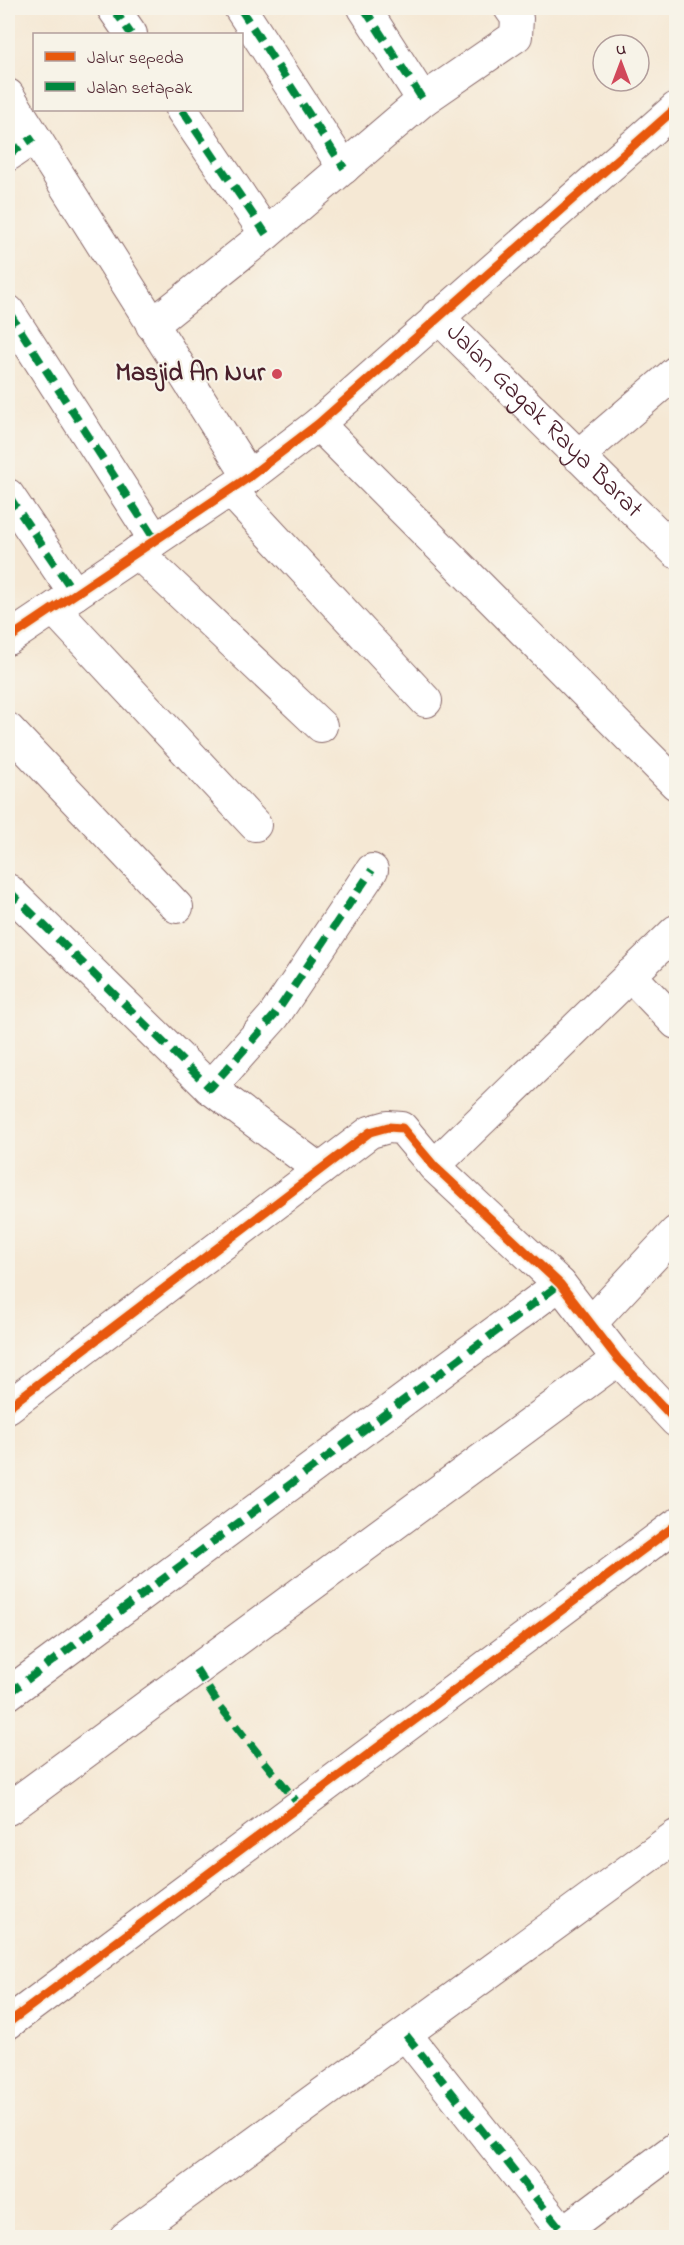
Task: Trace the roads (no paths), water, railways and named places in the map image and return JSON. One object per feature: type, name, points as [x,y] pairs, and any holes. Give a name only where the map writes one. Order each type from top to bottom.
[{"type":"street","points":[[113,8],[130,33]]},
{"type":"street","points":[[240,8],[344,168]]},
{"type":"street","points":[[364,8],[423,100]]},
{"type":"street","points":[[152,325],[266,234],[423,100],[516,36],[517,18],[510,8]]},
{"type":"street","points":[[8,95],[152,325],[240,484],[426,701]]},
{"type":"street","points":[[8,639],[240,484],[318,424],[437,316],[676,108]]},
{"type":"street","points":[[183,111],[266,234]]},
{"type":"street","points":[[8,155],[34,137]]},
{"type":"street","points":[[8,311],[146,546],[321,726]]},
{"type":"street","name":"Jalan Gagak Raya Barat","points":[[437,316],[676,552]]},
{"type":"street","points":[[578,456],[676,372]]},
{"type":"street","points":[[318,424],[676,784]]},
{"type":"street","points":[[8,495],[64,601],[255,825]]},
{"type":"street","points":[[8,729],[177,907]]},
{"type":"street","points":[[210,1088],[274,1016],[372,870]]},
{"type":"street","points":[[8,890],[210,1088],[320,1170]]},
{"type":"street","points":[[434,1166],[676,932]]},
{"type":"street","points":[[630,975],[676,1023]]},
{"type":"street","points":[[8,1407],[370,1132],[388,1127],[402,1128],[434,1166],[560,1284],[618,1359],[676,1421]]},
{"type":"street","points":[[591,1323],[676,1232]]},
{"type":"street","points":[[8,1694],[560,1284]]},
{"type":"street","points":[[8,1809],[618,1359]]},
{"type":"street","points":[[8,2023],[676,1526]]},
{"type":"street","points":[[125,2238],[676,1836]]},
{"type":"street","points":[[406,2035],[559,2235],[676,2148]]},
{"type":"place","name":"Masjid An Nur","points":[[277,374]]}]
